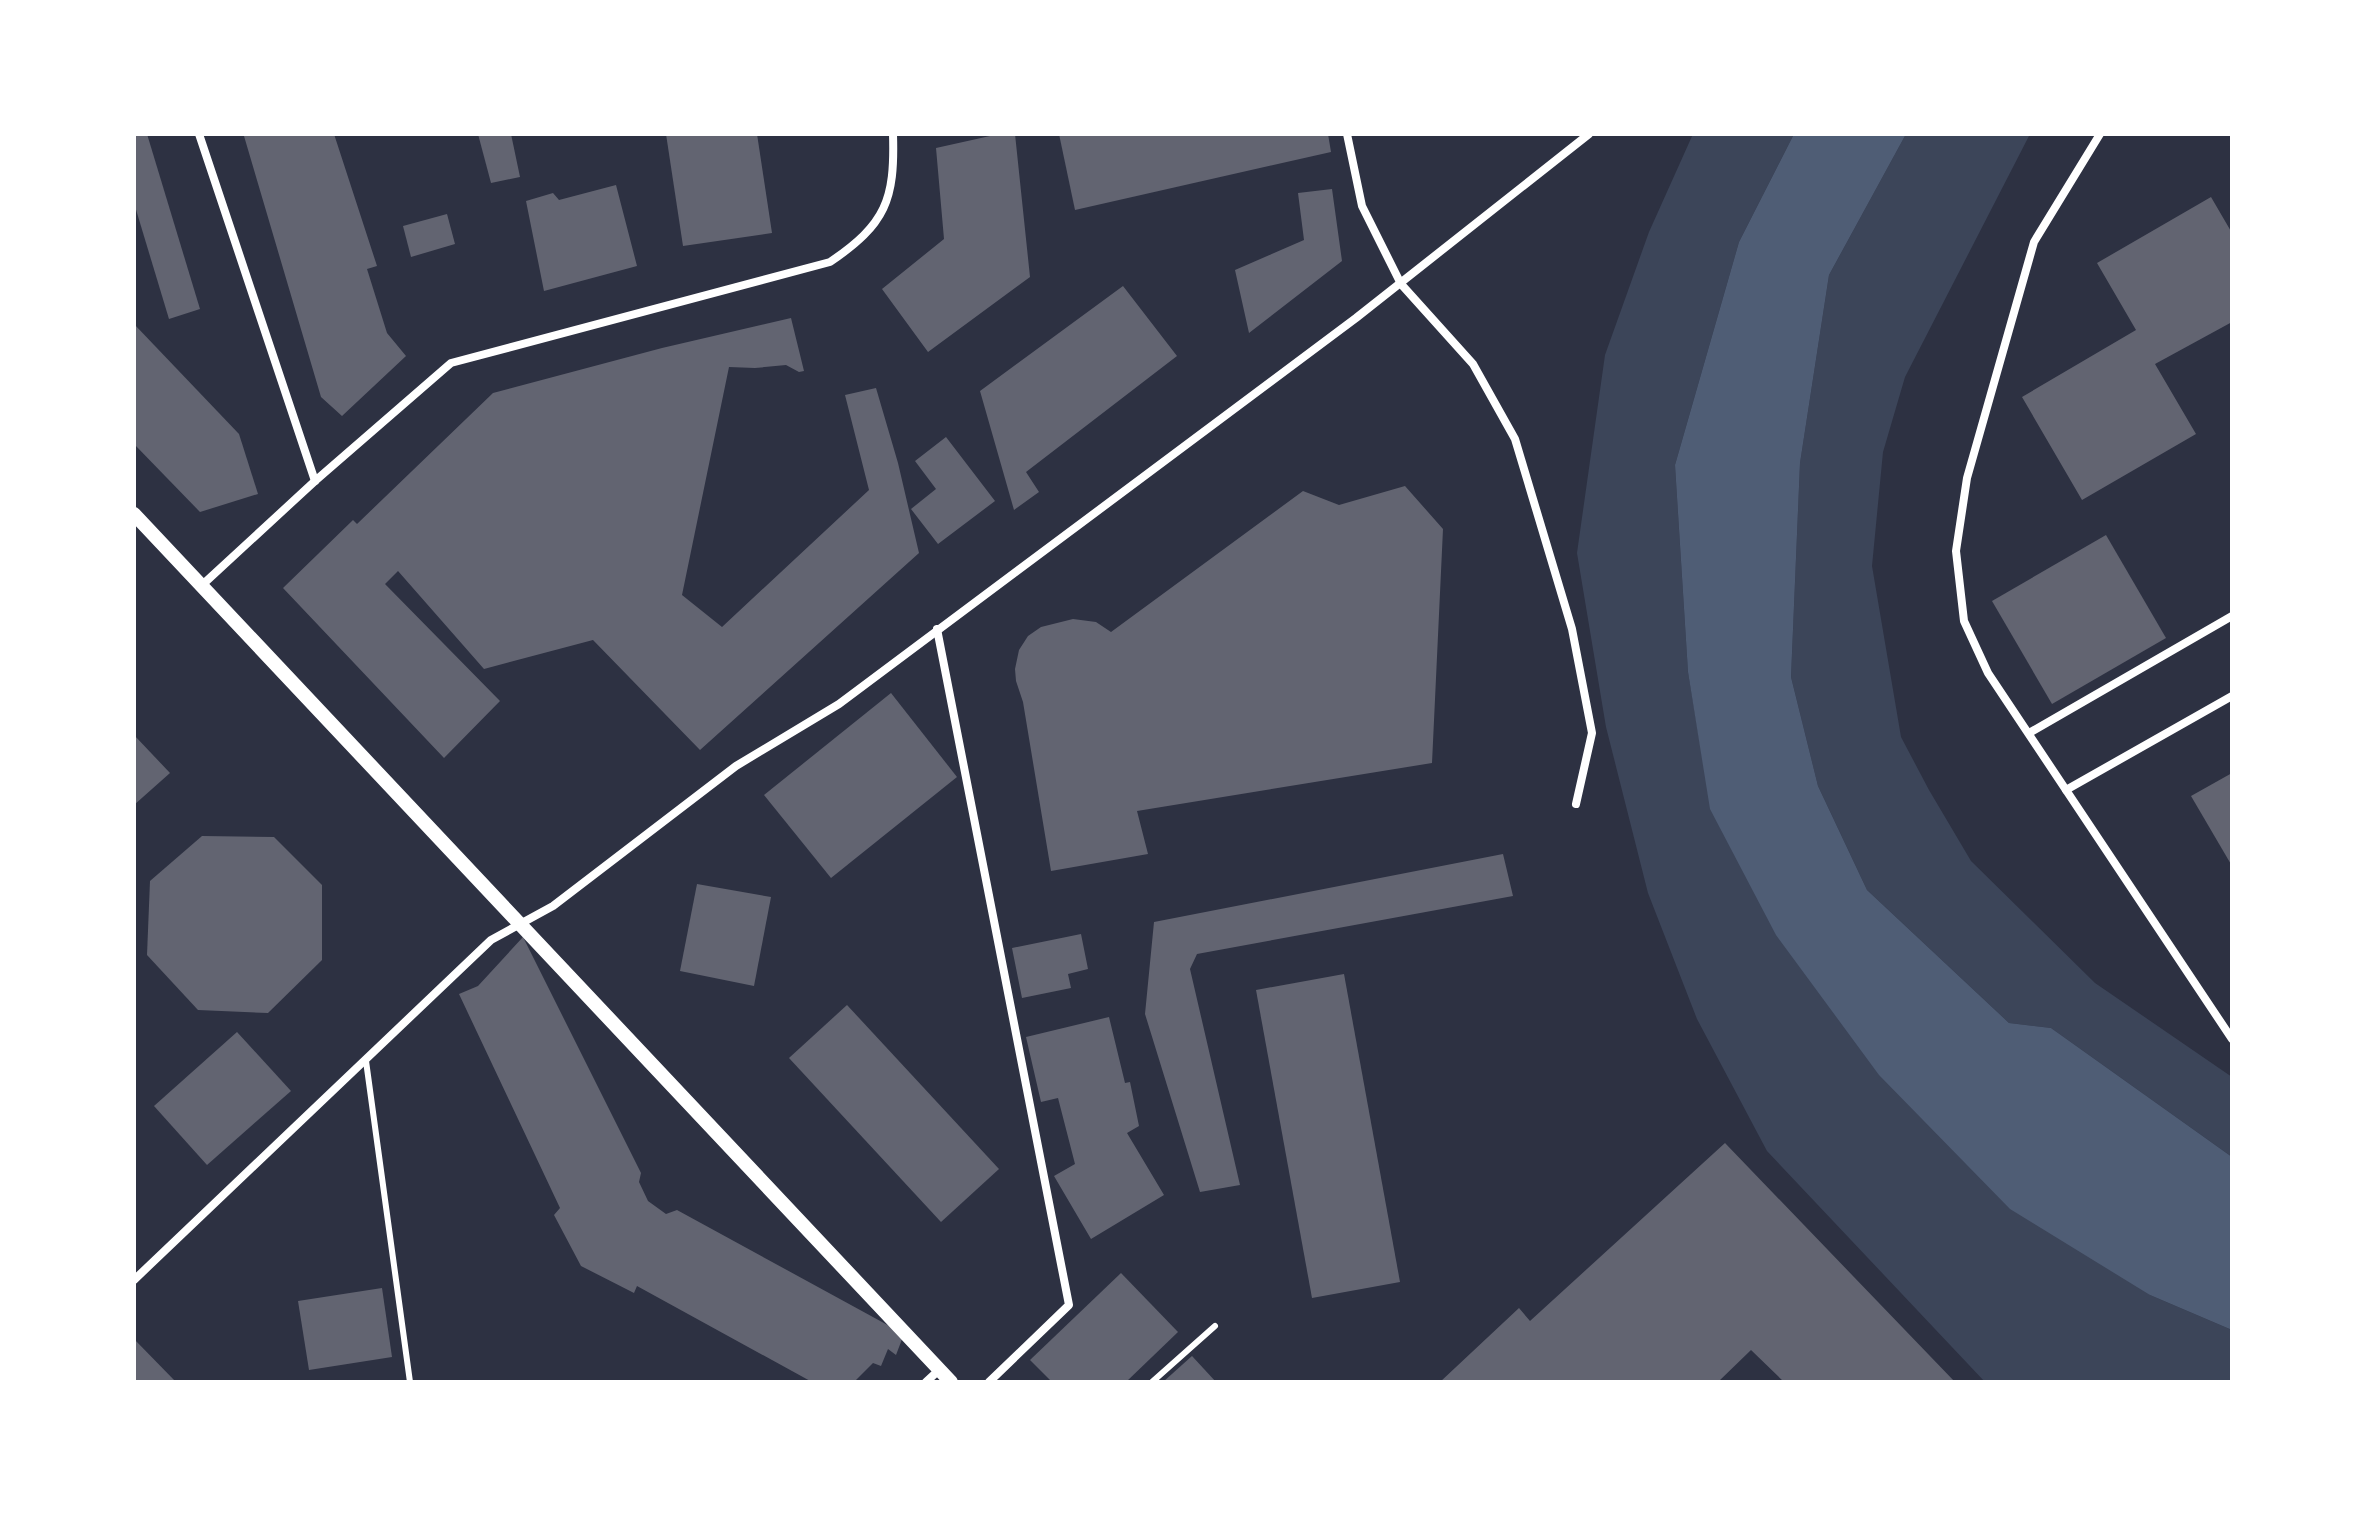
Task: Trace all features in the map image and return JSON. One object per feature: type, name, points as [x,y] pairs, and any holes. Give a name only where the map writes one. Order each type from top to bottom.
[{"type":"street","points":[[199,134],[315,481]]},
{"type":"street","points":[[200,587],[315,481],[451,363],[830,262],[850,249],[874,226],[885,207],[894,173],[893,134]]},
{"type":"street","points":[[1347,134],[1362,206],[1401,284],[1473,364],[1515,439],[1572,629],[1592,733],[1576,804]]},
{"type":"street","points":[[134,1280],[491,940],[575,890],[736,766],[839,704],[1401,284],[1589,134]]},
{"type":"street","points":[[2100,134],[2034,242],[1967,478],[1956,551],[1964,621],[1988,673],[2232,1039]]},
{"type":"street","points":[[134,515],[951,1382]]},
{"type":"street","points":[[2029,733],[2232,616]]},
{"type":"street","points":[[937,629],[1069,1305],[989,1382]]},
{"type":"street","points":[[2066,790],[2232,696]]},
{"type":"street","points":[[926,1382],[939,1370]]},
{"type":"lane","points":[[366,1061],[410,1382]]},
{"type":"lane","points":[[1152,1382],[1215,1326]]},
{"type":"shaded area","points":[[1693,134],[1794,134],[1739,242],[1675,465],[1688,672],[1711,809],[2150,1295],[2232,1330],[2232,1382],[1985,1382],[1767,1151],[1697,1019],[1648,893],[1606,727],[1577,553],[1605,355],[1649,232]]},
{"type":"shaded area","points":[[1794,134],[1906,134],[1829,275],[1800,463],[1791,677],[1818,786],[1867,890],[2009,1023],[2051,1028],[2232,1157],[2232,1330],[2150,1295],[2010,1209],[1879,1075],[1776,935],[1710,809],[1688,672],[1675,465],[1739,242]]},
{"type":"shaded area","points":[[1906,134],[2030,134],[1905,377],[1883,452],[1872,566],[1901,737],[1971,861],[2095,983],[2232,1077],[2232,1157],[2051,1028],[2009,1023],[1867,890],[1818,786],[1791,677],[1800,463],[1829,275]]},
{"type":"building","points":[[134,134],[147,134],[200,309],[169,319],[134,203]]},
{"type":"building","points":[[334,134],[377,266],[367,269],[387,333],[406,356],[342,416],[321,397],[244,136]]},
{"type":"building","points":[[478,134],[511,134],[520,177],[491,183]]},
{"type":"building","points":[[666,134],[757,134],[772,233],[683,246]]},
{"type":"building","points":[[999,134],[1015,134],[1030,277],[928,352],[882,289],[944,239],[936,148]]},
{"type":"building","points":[[1059,134],[1328,134],[1331,152],[1075,210]]},
{"type":"building","points":[[616,185],[637,266],[544,291],[526,201],[553,193],[559,200]]},
{"type":"building","points":[[1332,189],[1342,261],[1249,333],[1235,270],[1304,240],[1298,193]]},
{"type":"building","points":[[2211,197],[2232,233],[2232,322],[2155,364],[2196,434],[2082,500],[2022,397],[2136,330],[2097,263]]},
{"type":"building","points":[[447,214],[455,244],[411,257],[403,226]]},
{"type":"building","points":[[1123,286],[1177,356],[1026,472],[1039,492],[1014,510],[980,391]]},
{"type":"building","points":[[791,318],[804,371],[799,372],[786,365],[729,367],[682,595],[722,627],[869,490],[845,395],[876,388],[919,553],[700,750],[593,640],[484,669],[398,571],[385,584],[500,701],[444,758],[283,588],[353,520],[357,524],[493,393]]},
{"type":"building","points":[[134,324],[239,434],[258,494],[200,512],[134,444]]},
{"type":"building","points":[[946,437],[995,501],[938,544],[911,509],[936,489],[915,461]]},
{"type":"building","points":[[1405,486],[1443,529],[1432,763],[1137,811],[1148,854],[1051,871],[1023,702],[1016,681],[1019,650],[1028,636],[1041,627],[1073,619],[1096,622],[1111,632],[1303,491],[1339,505]]},
{"type":"building","points":[[2106,535],[2166,638],[2052,704],[1992,601]]},
{"type":"building","points":[[891,693],[957,777],[831,878],[764,795]]},
{"type":"building","points":[[134,735],[170,773],[134,805]]},
{"type":"building","points":[[2232,773],[2232,866],[2191,796]]},
{"type":"building","points":[[202,836],[274,837],[322,885],[322,960],[268,1013],[198,1010],[147,955],[150,881]]},
{"type":"building","points":[[1503,854],[1513,896],[1197,954],[1190,969],[1240,1185],[1200,1192],[1145,1014],[1154,922]]},
{"type":"building","points":[[697,884],[771,897],[754,986],[680,971]]},
{"type":"building","points":[[1081,934],[1088,969],[1068,974],[1071,988],[1022,998],[1012,948]]},
{"type":"building","points":[[523,937],[641,1173],[639,1182],[648,1201],[666,1214],[677,1210],[904,1334],[896,1355],[888,1349],[881,1366],[873,1363],[854,1382],[812,1382],[637,1286],[634,1293],[581,1266],[554,1215],[560,1208],[459,994],[478,986]]},
{"type":"building","points":[[1344,974],[1400,1282],[1312,1298],[1256,990]]},
{"type":"building","points":[[847,1005],[999,1169],[941,1222],[789,1058]]},
{"type":"building","points":[[1109,1017],[1125,1083],[1130,1082],[1139,1126],[1127,1133],[1164,1195],[1091,1239],[1054,1176],[1075,1164],[1058,1098],[1041,1102],[1026,1037]]},
{"type":"building","points":[[237,1032],[291,1091],[207,1165],[154,1106]]},
{"type":"building","points":[[1725,1143],[1955,1382],[1784,1382],[1751,1350],[1718,1382],[1440,1382],[1519,1308],[1530,1321]]},
{"type":"building","points":[[1121,1273],[1178,1332],[1126,1382],[1052,1382],[1030,1360]]},
{"type":"building","points":[[382,1288],[392,1357],[309,1370],[298,1301]]},
{"type":"building","points":[[134,1339],[176,1382],[134,1382]]},
{"type":"building","points":[[1192,1356],[1216,1382],[1163,1382]]}]
